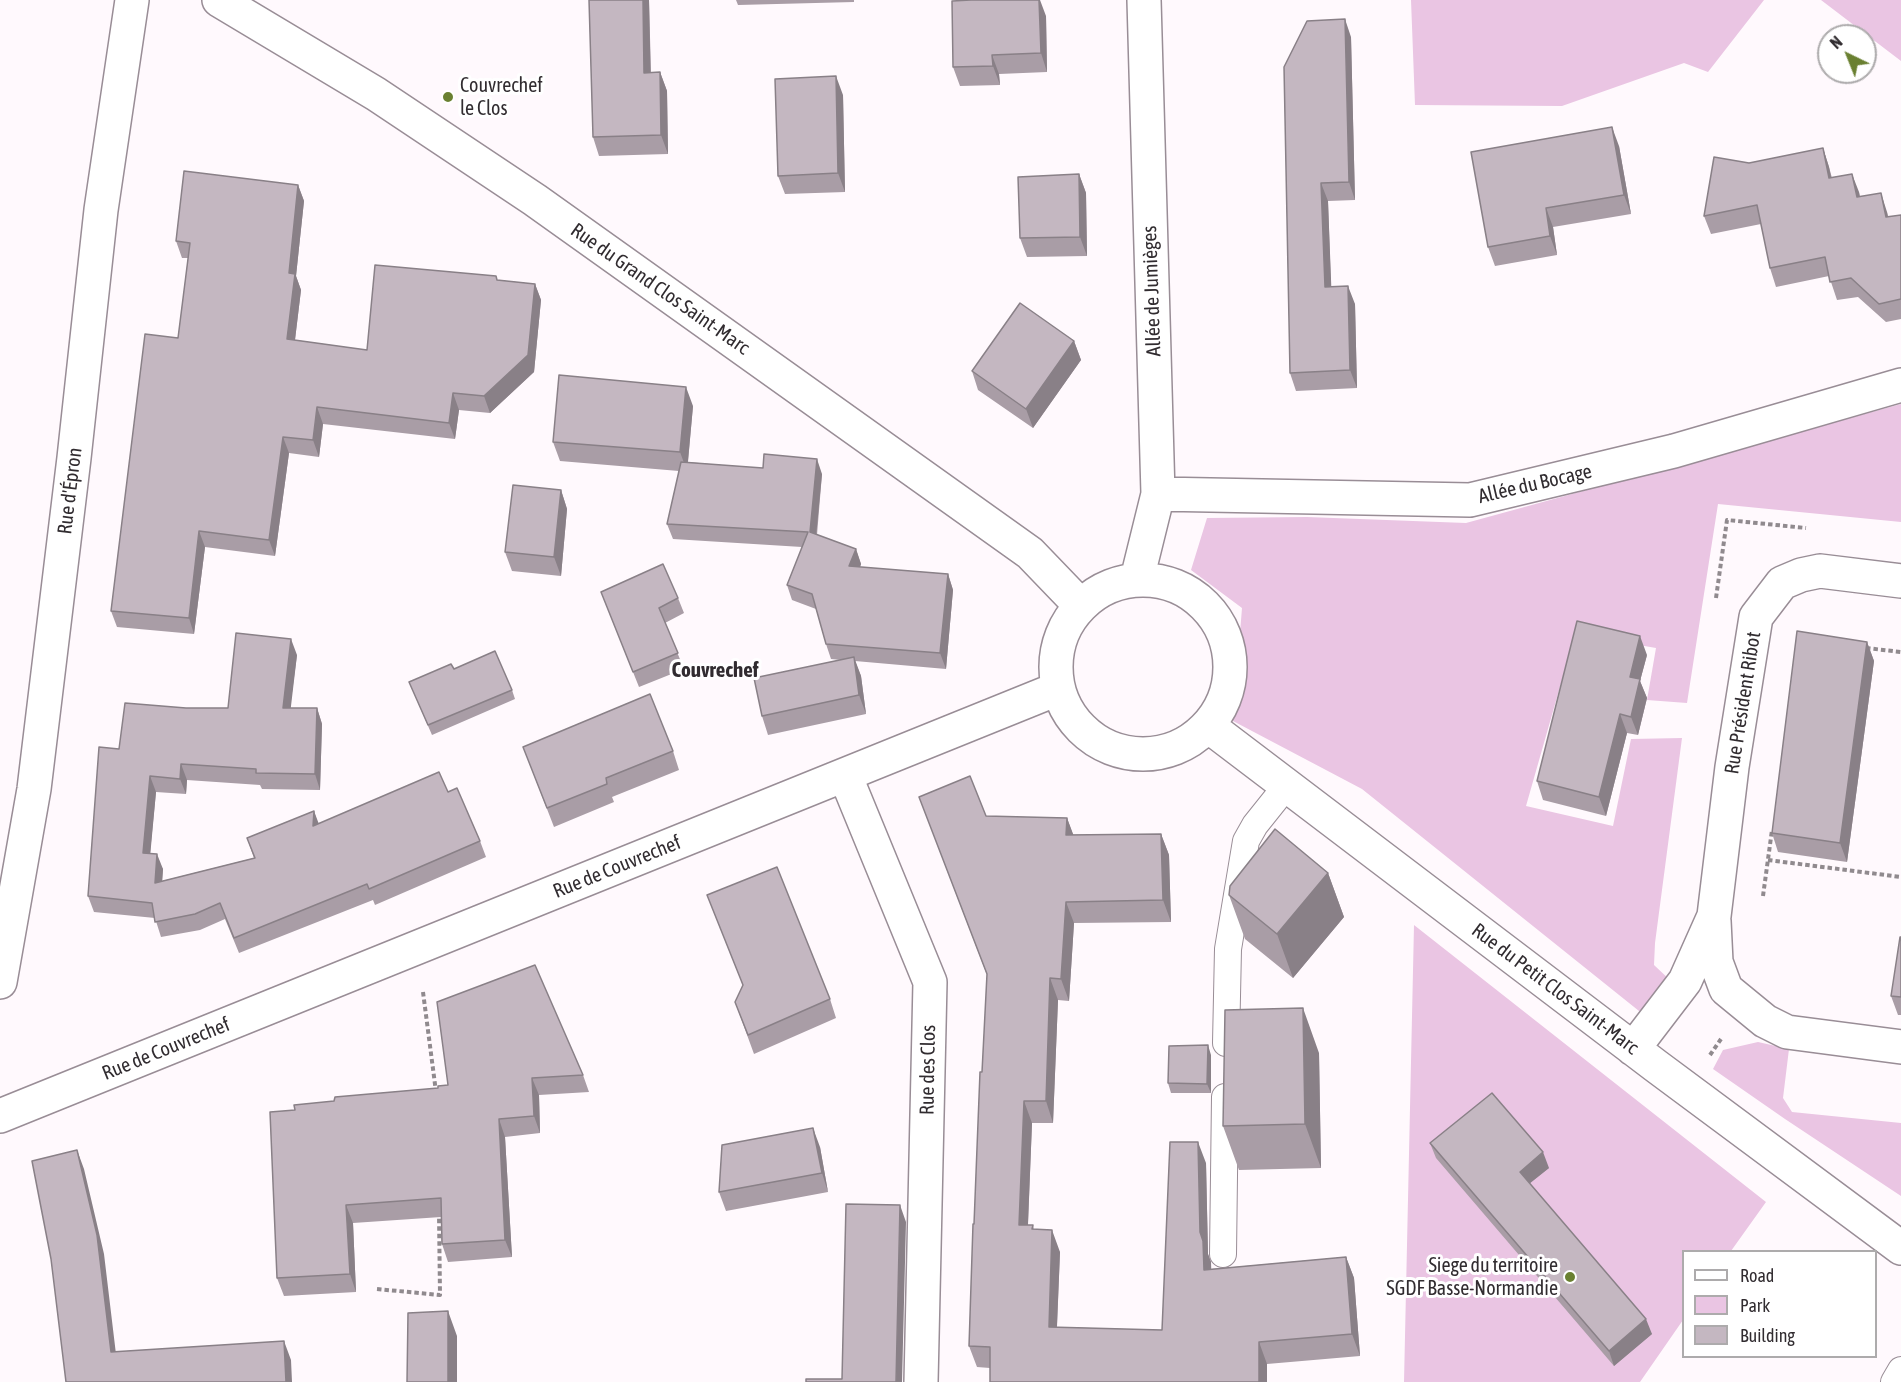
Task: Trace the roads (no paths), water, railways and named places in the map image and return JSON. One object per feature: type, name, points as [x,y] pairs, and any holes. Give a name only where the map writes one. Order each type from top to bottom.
[{"type":"street","name":"Rue d'Épron","points":[[0,982],[34,789],[101,210],[132,0]]},
{"type":"street","name":"Rue du Grand Clos Saint-Marc","points":[[219,0],[376,94],[535,200],[1030,553],[1080,606]]},
{"type":"street","name":"Allée de Jumièges","points":[[1137,579],[1158,494],[1144,0]]},
{"type":"street","name":"Allée du Bocage","points":[[1158,494],[1470,500],[1674,451],[1901,385]]},
{"type":"street","name":"Rue Président Ribot","points":[[1901,581],[1820,571],[1801,575],[1782,583],[1756,617],[1732,767],[1714,916],[1716,962],[1726,989],[1765,1021],[1786,1032],[1901,1047]]},
{"type":"street","points":[[1137,579],[1167,582],[1195,596],[1223,630],[1231,660],[1231,675],[1222,705],[1211,728],[1187,743],[1159,754],[1128,754],[1100,744],[1077,725],[1057,689],[1056,660],[1063,631],[1080,606],[1107,587],[1137,579]]},
{"type":"street","name":"Rue de Couvrechef","points":[[0,1116],[1057,689]]},
{"type":"street","name":"Rue du Petit Clos Saint-Marc","points":[[1211,728],[1633,1049],[1901,1248]]},
{"type":"street","name":"Rue des Clos","points":[[845,775],[930,982],[921,1382]]},
{"type":"street","name":"Rue Président Ribot","points":[[1633,1049],[1685,981],[1714,916]]},
{"type":"lane","points":[[1223,1254],[1228,949],[1246,841],[1255,825],[1287,785]]},
{"type":"lane","points":[[1894,1382],[1901,1370]]},
{"type":"place","name":"Couvrechef le Clos","points":[[448,97]]},
{"type":"place","name":"Siege du territoire SGDF Basse-Normandie","points":[[1570,1277]]},
{"type":"district","name":"Couvrechef","points":[[715,670]]}]
